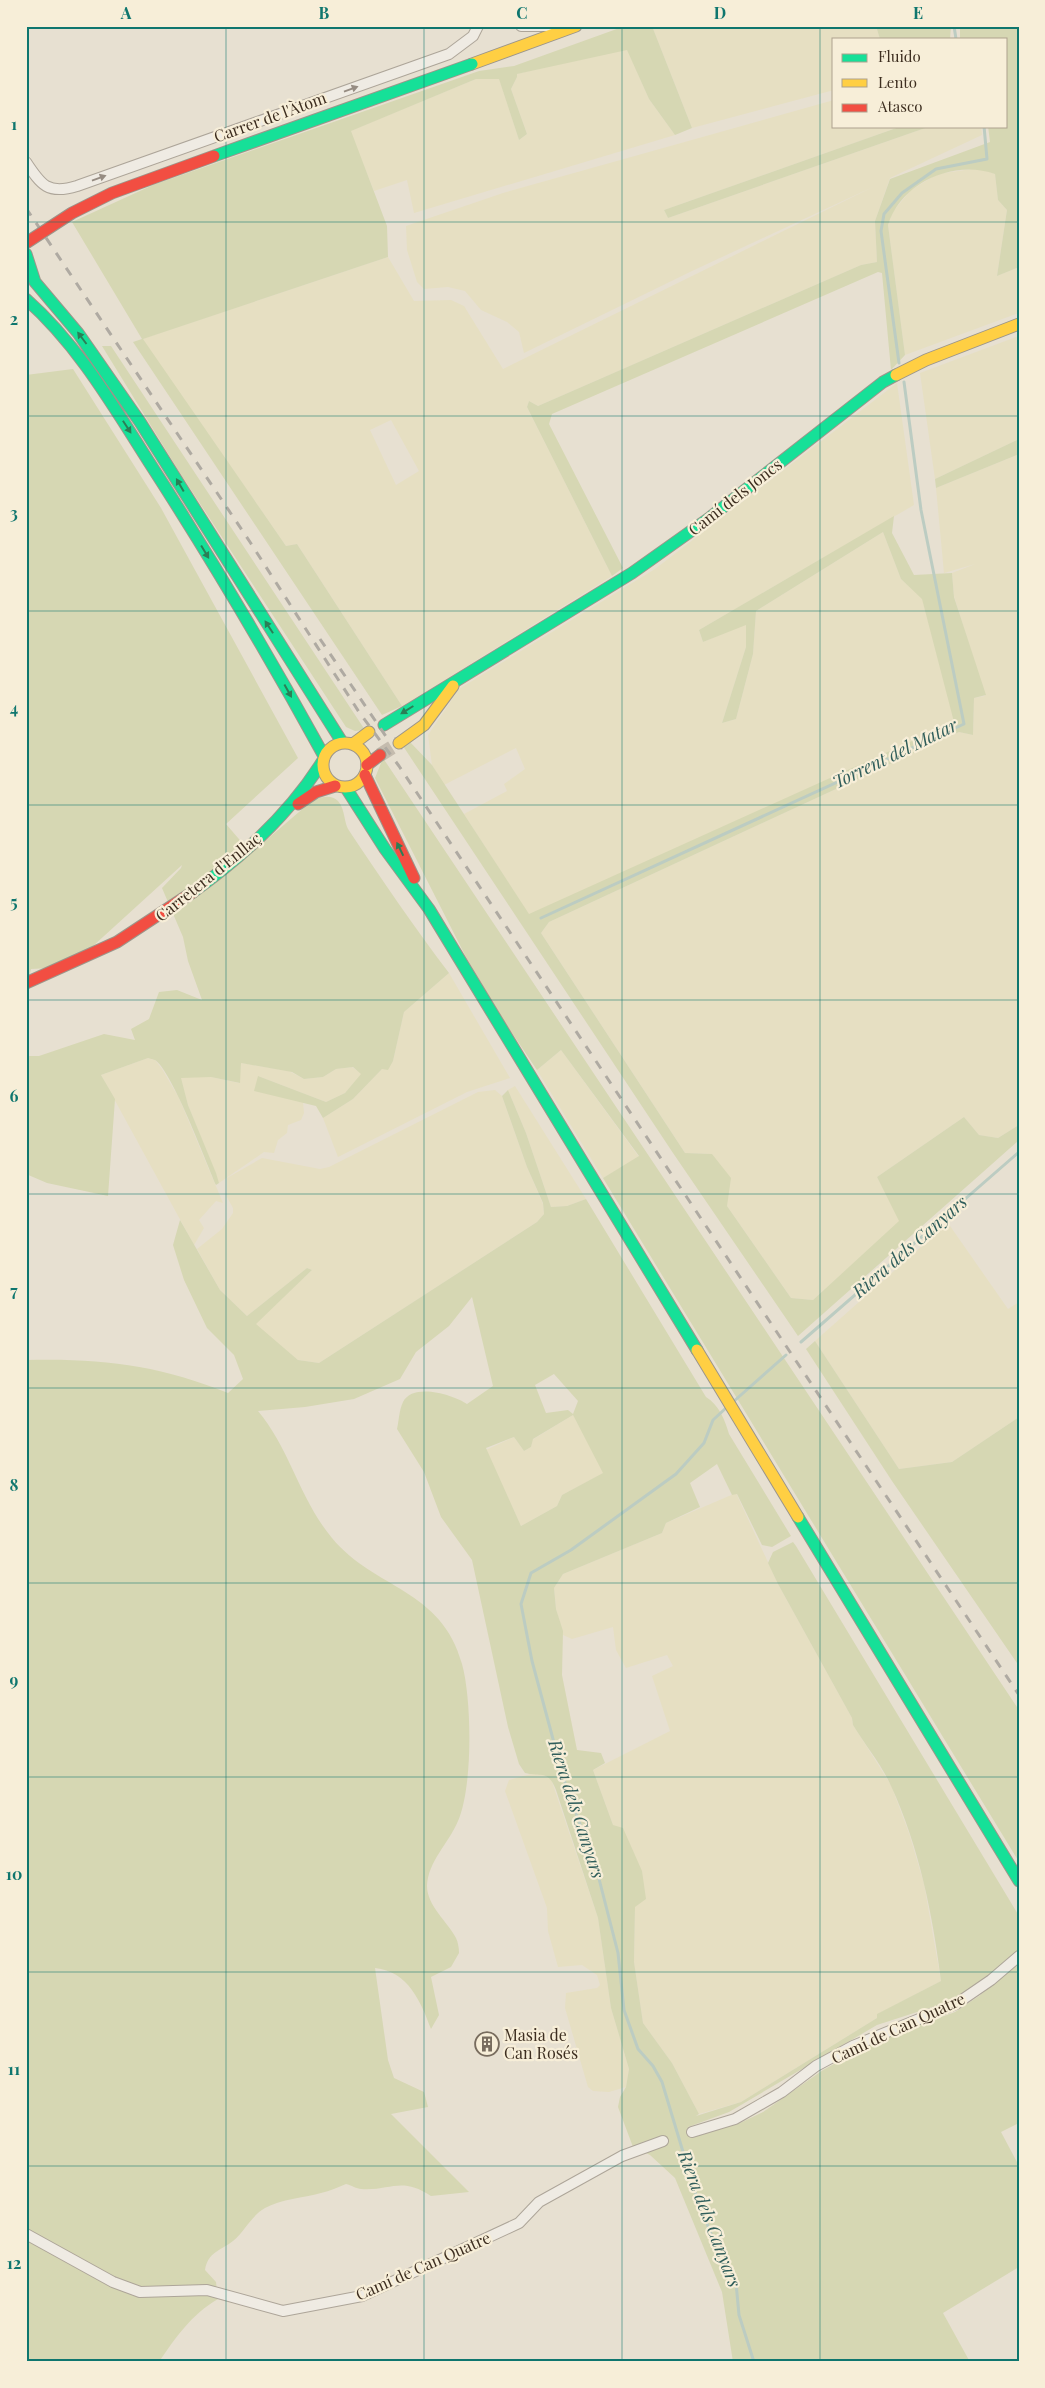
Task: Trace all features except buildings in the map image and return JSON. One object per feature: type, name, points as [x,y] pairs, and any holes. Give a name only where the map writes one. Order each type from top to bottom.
[{"type":"street","name":"Carrer de l'Àtom","points":[[26,162],[38,180],[52,189],[66,189],[77,186],[449,54],[473,36],[478,26]]},
{"type":"street","points":[[520,26],[555,26]]},
{"type":"street","points":[[26,243],[72,213],[112,193],[576,26]]},
{"type":"street","points":[[26,258],[35,282],[78,333],[140,422],[348,743],[364,753],[366,770],[429,909]]},
{"type":"street","points":[[26,299],[49,320],[90,371],[180,510],[271,659],[323,759],[323,770],[327,779],[341,787],[429,909],[734,1414],[1015,1871],[1019,1881]]},
{"type":"street","name":"Camí dels Joncs","points":[[384,725],[632,572],[701,524],[883,382],[926,360],[1019,324]]},
{"type":"street","name":"Camí dels Joncs","points":[[399,743],[424,725],[456,682]]},
{"type":"street","points":[[424,725],[431,695]]},
{"type":"street","points":[[279,818],[308,785],[332,747],[348,743],[369,732]]},
{"type":"street","points":[[279,818],[316,792],[357,784],[366,770],[380,755]]},
{"type":"street","name":"Carretera d'Enllaç","points":[[26,983],[70,966],[119,943],[158,919],[196,892],[279,818]]},
{"type":"street","name":"Camí de Can Quatre","points":[[692,2132],[735,2119],[782,2092],[816,2066],[853,2046],[956,2004],[991,1980],[1019,1956]]},
{"type":"street","name":"Camí de Can Quatre","points":[[26,2234],[112,2282],[140,2292],[207,2290],[283,2311],[362,2296],[519,2223],[539,2202],[622,2156],[663,2141]]},
{"type":"shaded area","points":[[652,26],[876,26],[880,38],[832,38],[832,91],[692,128]]},
{"type":"shaded area","points":[[627,49],[649,99],[675,135],[414,213],[407,180],[374,191],[350,131],[476,79],[499,78],[519,140],[527,134],[511,89],[517,77],[516,74]]},
{"type":"shaded area","points":[[832,101],[832,128],[896,128],[664,210],[668,218],[925,128],[981,128],[982,135],[890,178],[875,221],[877,262],[861,265],[538,406],[529,401],[527,407],[612,576],[402,706],[297,544],[286,546],[142,339],[388,257],[414,301],[451,300],[464,306],[503,369],[875,186],[692,271],[524,353],[519,332],[507,322],[481,310],[465,291],[448,287],[424,289],[417,282],[407,250],[406,226],[503,193]],"holes":[[[391,420],[419,471],[396,485],[370,430]]]},
{"type":"shaded area","points":[[979,168],[995,174],[998,200],[1007,210],[997,276],[1019,267],[1019,313],[905,355],[888,225],[891,214],[910,191],[937,174]]},
{"type":"shaded area","points":[[1019,336],[1019,439],[935,479],[920,373]]},
{"type":"shaded area","points":[[897,383],[914,505],[699,630],[703,642],[746,624],[746,647],[722,723],[736,719],[753,654],[756,611],[883,532],[901,579],[922,598],[955,722],[529,915],[464,814],[507,791],[504,784],[525,769],[516,748],[444,785],[432,765],[428,735],[459,689],[655,569]]},
{"type":"shaded area","points":[[1019,454],[1019,1125],[998,1138],[979,1135],[964,1117],[877,1177],[900,1221],[813,1300],[791,1298],[727,1206],[712,1154],[685,1153],[541,933],[549,922],[959,732],[973,735],[974,698],[985,696],[954,596],[952,573],[975,564],[944,573],[936,488]]},
{"type":"shaded area","points":[[449,973],[510,1078],[467,1092],[338,1157],[323,1118],[353,1099],[382,1069],[393,1061],[404,1012]]},
{"type":"shaded area","points":[[561,1050],[639,1157],[603,1178],[537,1070]]},
{"type":"shaded area","points":[[148,1058],[155,1060],[162,1069],[179,1098],[223,1203],[216,1201],[199,1220],[204,1228],[194,1245],[101,1075]]},
{"type":"shaded area","points":[[241,1063],[289,1071],[304,1079],[323,1077],[336,1069],[352,1067],[362,1074],[345,1093],[326,1102],[258,1076],[295,1100],[303,1102],[304,1113],[301,1120],[288,1125],[287,1133],[278,1140],[274,1153],[264,1152],[219,1183],[188,1105],[180,1077],[211,1077],[239,1083]]},
{"type":"shaded area","points":[[515,1086],[586,1199],[567,1206],[551,1207],[526,1133],[508,1090]]},
{"type":"shaded area","points":[[495,1090],[502,1096],[527,1167],[543,1204],[544,1214],[537,1222],[319,1363],[298,1360],[255,1324],[312,1270],[307,1268],[247,1316],[220,1290],[197,1249],[222,1229],[233,1213],[233,1208],[227,1197],[227,1178],[262,1158],[320,1169],[329,1167],[478,1092]]},
{"type":"shaded area","points":[[948,1223],[1008,1309],[1019,1302],[1019,1417],[952,1462],[899,1469],[815,1341]]},
{"type":"shaded area","points":[[573,1415],[604,1473],[562,1495],[557,1506],[521,1526],[486,1450],[514,1437],[524,1451],[531,1447],[532,1440]]},
{"type":"shaded area","points":[[736,1493],[778,1584],[852,1718],[853,1725],[891,1785],[909,1833],[924,1884],[941,1981],[878,2014],[877,2018],[741,2102],[699,2114],[672,2063],[643,2023],[634,1962],[635,1907],[613,1825],[593,1770],[670,1731],[652,1676],[673,1666],[667,1655],[626,1668],[616,1650],[613,1627],[572,1639],[563,1635],[556,1609],[554,1588],[563,1574],[662,1533],[666,1523]]},
{"type":"shaded area","points":[[531,1774],[542,1774],[551,1779],[598,1918],[611,2008],[629,2069],[626,2087],[609,2092],[593,2091],[588,2087],[565,2008],[566,1993],[597,1988],[600,1985],[597,1975],[582,1965],[558,1967],[548,1931],[547,1908],[505,1791],[509,1780]]},
{"type":"green space","points":[[625,26],[652,26],[692,128],[675,135],[649,99],[627,50],[517,74],[511,89],[527,134],[519,140],[499,79],[476,79],[351,131],[387,226],[388,257],[143,339],[286,546],[297,544],[402,706],[382,715],[133,342],[142,339],[72,222],[153,185],[479,71],[514,66]]},
{"type":"green space","points":[[876,26],[951,26],[950,38],[880,38]]},
{"type":"green space","points":[[960,26],[1019,26],[1019,267],[997,276],[1007,210],[998,200],[995,174],[979,170],[947,172],[917,186],[895,210],[888,225],[905,355],[891,370],[882,273],[878,272],[552,414],[549,424],[623,568],[612,576],[527,407],[529,401],[538,406],[861,265],[877,262],[875,221],[890,179],[990,142],[988,128],[1008,128],[1008,38],[960,38]]},
{"type":"green space","points":[[896,128],[925,128],[668,218],[664,210]]},
{"type":"green space","points":[[102,346],[111,346],[365,730],[355,731],[346,727],[180,473]]},
{"type":"green space","points":[[73,369],[161,508],[298,758],[226,824],[251,853],[313,800],[332,797],[338,801],[350,832],[398,903],[449,973],[404,1012],[393,1061],[388,1070],[382,1069],[353,1099],[323,1118],[316,1106],[254,1091],[258,1076],[326,1102],[345,1093],[361,1074],[353,1067],[336,1069],[323,1077],[304,1079],[292,1072],[241,1063],[240,1083],[211,1077],[181,1078],[188,1105],[216,1173],[219,1183],[216,1185],[170,1081],[155,1060],[148,1058],[101,1075],[115,1099],[108,1196],[47,1183],[26,1174],[26,1056],[39,1056],[104,1034],[135,1040],[131,1029],[149,1019],[159,992],[177,990],[202,1000],[188,961],[183,937],[162,888],[182,865],[70,967],[31,969],[26,990],[26,375]]},
{"type":"green space","points":[[1019,439],[1019,454],[936,488],[935,479]]},
{"type":"green space","points":[[894,516],[892,533],[914,575],[952,573],[954,597],[986,695],[974,698],[973,735],[959,732],[549,922],[541,933],[685,1153],[712,1154],[731,1178],[727,1206],[791,1298],[813,1300],[899,1221],[877,1177],[964,1117],[979,1135],[998,1138],[1019,1125],[1019,1140],[798,1336],[673,1153],[403,746],[410,742],[432,765],[529,914],[954,722],[922,599],[901,579],[883,532],[756,611],[753,654],[736,719],[722,723],[746,647],[746,625],[703,642],[699,630]]},
{"type":"green space","points":[[383,758],[1019,1710],[1019,1862],[603,1178],[639,1156],[561,1050],[537,1070],[504,1021],[466,957],[375,778]]},
{"type":"green space","points":[[508,1090],[526,1133],[551,1207],[567,1206],[586,1199],[706,1397],[715,1404],[721,1413],[729,1434],[791,1536],[772,1547],[762,1545],[737,1494],[732,1495],[717,1464],[690,1483],[700,1507],[666,1523],[662,1533],[563,1574],[554,1588],[556,1609],[563,1631],[562,1675],[577,1750],[601,1753],[605,1763],[593,1770],[613,1825],[623,1828],[642,1871],[646,1899],[635,1907],[634,1962],[643,2023],[672,2063],[699,2114],[696,2116],[741,2102],[877,2018],[877,2014],[941,1981],[924,1882],[901,1809],[887,1778],[853,1725],[852,1718],[778,1584],[768,1563],[773,1552],[793,1542],[796,1546],[1019,1916],[1019,1950],[982,1983],[948,2002],[877,2025],[729,2112],[688,2127],[691,2136],[740,2123],[763,2112],[823,2070],[878,2040],[955,2012],[979,1996],[1019,1962],[1019,2123],[1001,2132],[1019,2166],[1019,2267],[943,2313],[970,2362],[733,2362],[722,2292],[675,2178],[650,2155],[633,2147],[618,2107],[620,2097],[626,2087],[629,2069],[611,2008],[598,1918],[556,1790],[550,1779],[544,1775],[525,1773],[519,1764],[508,1727],[472,1560],[441,1517],[424,1472],[397,1429],[403,1402],[408,1396],[424,1391],[434,1392],[453,1397],[467,1404],[493,1386],[472,1297],[449,1326],[416,1352],[400,1379],[354,1399],[305,1407],[258,1411],[279,1442],[311,1507],[332,1538],[367,1569],[405,1592],[439,1620],[452,1639],[462,1664],[468,1699],[469,1721],[466,1787],[458,1821],[431,1868],[427,1886],[430,1900],[456,1938],[459,1953],[451,1967],[431,1977],[439,2015],[431,2029],[423,2008],[412,1989],[396,1975],[386,1970],[375,1968],[388,2060],[394,2078],[424,2092],[428,2107],[391,2114],[469,2192],[431,2196],[412,2187],[396,2186],[361,2189],[346,2184],[324,2192],[272,2205],[260,2211],[233,2241],[215,2252],[209,2259],[205,2270],[216,2282],[218,2299],[192,2319],[159,2362],[26,2362],[26,1360],[80,1360],[129,1365],[203,1383],[228,1393],[243,1379],[234,1355],[207,1328],[184,1280],[173,1245],[180,1220],[220,1290],[247,1316],[307,1268],[312,1270],[256,1324],[298,1360],[319,1363],[537,1222],[544,1214],[543,1203],[527,1167],[502,1096]],"holes":[[[554,1374],[578,1401],[573,1414],[568,1410],[546,1413],[535,1385]],[[573,1415],[603,1473],[562,1495],[557,1506],[521,1526],[486,1448],[514,1437],[524,1451],[531,1447],[533,1439]]]},
{"type":"green space","points":[[815,1341],[899,1469],[952,1462],[1019,1417],[1019,1666],[892,1481],[806,1349]]},
{"type":"waterway","points":[[954,26],[956,38]]},
{"type":"waterway","points":[[899,363],[881,231],[884,214],[902,193],[936,169],[987,159],[984,128]]},
{"type":"waterway","name":"Torrent del Matar","points":[[541,918],[964,724],[921,510],[904,382]]},
{"type":"waterway","name":"Riera dels Canyars","points":[[801,1342],[1019,1152]]},
{"type":"waterway","name":"Riera dels Canyars","points":[[733,1402],[786,1355]]},
{"type":"waterway","name":"Riera dels Canyars","points":[[726,1408],[713,1420],[704,1443],[676,1474],[571,1550],[531,1573],[521,1604],[532,1661],[564,1780],[597,1871],[618,1953],[624,2010],[638,2049],[653,2066],[662,2082],[696,2195],[718,2252],[736,2283],[739,2315],[754,2362]]},
{"type":"tunnel","points":[[380,755],[399,743]]},
{"type":"railway","points":[[26,208],[250,542],[359,712],[399,766],[1019,1695]]},
{"type":"railway","points":[[320,639],[387,738]]},
{"type":"traffic: fast","points":[[214,156],[472,64]]},
{"type":"traffic: fast","points":[[26,254],[35,282],[78,333],[140,422],[342,742]]},
{"type":"traffic: fast","points":[[26,299],[45,317],[78,355],[108,397],[261,644],[324,756]]},
{"type":"traffic: fast","points":[[384,725],[632,573],[708,519],[883,382],[896,375]]},
{"type":"traffic: fast","points":[[193,892],[264,833],[295,799],[322,762]]},
{"type":"traffic: fast","points":[[346,788],[385,849],[429,909],[697,1350]]},
{"type":"traffic: fast","points":[[798,1517],[1019,1881]]},
{"type":"traffic: slow","points":[[472,64],[576,26]]},
{"type":"traffic: slow","points":[[896,375],[926,360],[1019,324]]},
{"type":"traffic: slow","points":[[399,743],[424,725],[453,686]]},
{"type":"traffic: slow","points":[[353,744],[369,732]]},
{"type":"traffic: slow","points":[[349,743],[361,749],[366,756],[367,765],[366,774],[361,781],[354,786],[341,787],[333,784],[326,777],[323,761],[326,753],[333,746],[349,743]]},
{"type":"traffic: slow","points":[[697,1350],[798,1517]]},
{"type":"traffic: jam","points":[[26,243],[72,213],[112,193],[214,156]]},
{"type":"traffic: jam","points":[[367,765],[380,755]]},
{"type":"traffic: jam","points":[[365,775],[414,878]]},
{"type":"traffic: jam","points":[[298,804],[316,792],[335,786]]},
{"type":"traffic: jam","points":[[26,983],[117,942],[193,892]]},
{"type":"place","name":"Masia de Can Rosés","points":[[487,2044]]}]
